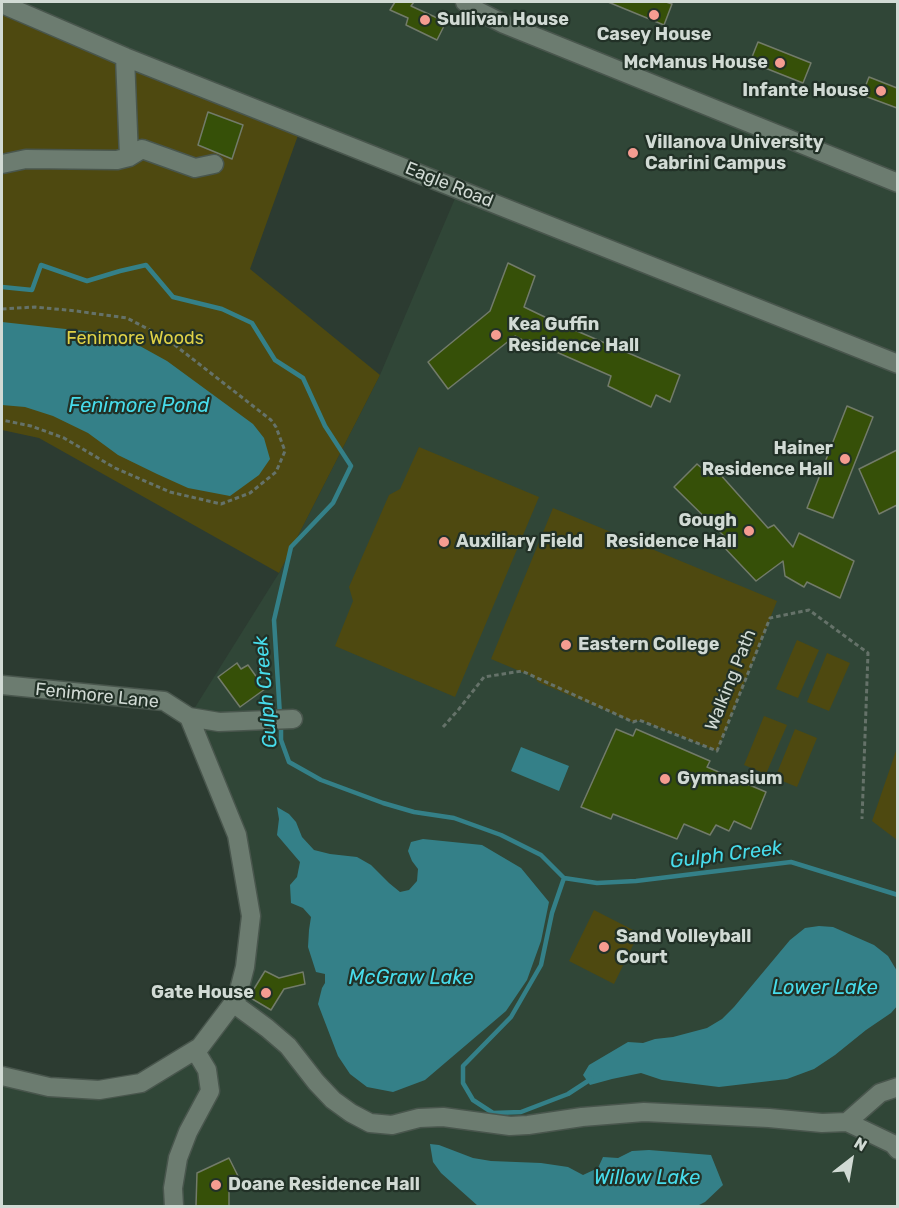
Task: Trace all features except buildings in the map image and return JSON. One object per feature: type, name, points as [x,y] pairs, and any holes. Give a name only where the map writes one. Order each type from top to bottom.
[{"type":"street","points":[[465,2],[504,24],[897,183]]},
{"type":"street","name":"Eagle Road","points":[[2,4],[125,57],[897,364]]},
{"type":"street","points":[[125,57],[129,157]]},
{"type":"street","points":[[2,164],[26,159],[117,160],[129,157],[142,149],[195,168],[214,164]]},
{"type":"street","name":"Fenimore Lane","points":[[2,685],[164,701],[189,717]]},
{"type":"street","points":[[189,717],[219,722],[293,719]]},
{"type":"street","points":[[2,1076],[49,1087],[99,1090],[141,1083],[200,1047],[237,998],[245,967],[251,916],[237,835],[189,717]]},
{"type":"street","points":[[233,1004],[288,1046],[333,1100],[370,1123],[392,1125],[419,1118],[443,1117],[510,1126],[582,1116],[644,1112],[769,1118],[822,1123],[847,1122],[893,1144],[897,1150]]},
{"type":"street","points":[[174,1206],[173,1188],[177,1158],[210,1091],[207,1070],[195,1050]]},
{"type":"street","points":[[847,1122],[880,1093],[897,1087]]},
{"type":"path","points":[[2,309],[35,307],[76,310],[127,318],[167,339],[271,420],[285,451],[276,472],[250,493],[221,504],[170,492],[115,468],[64,438],[31,426],[2,420]]},
{"type":"path","name":"Walking Path","points":[[443,727],[484,677],[522,671],[633,722],[639,720],[717,751],[770,618],[809,610],[868,652],[862,819]]},
{"type":"shaded area","name":"Eastern College","points":[[2,2],[897,2],[897,1206],[2,1206],[2,1076],[49,1087],[141,1083],[200,1047],[237,998],[251,915],[237,835],[189,717],[279,573],[380,375],[459,189]]},
{"type":"green space","name":"Fenimore Woods","points":[[2,3],[301,127],[250,269],[380,375],[279,573],[39,438],[2,430]]},
{"type":"green space","name":"Auxiliary Field","points":[[419,447],[539,497],[455,697],[335,646],[353,601],[349,587],[389,495],[400,489]]},
{"type":"green space","points":[[553,508],[777,601],[717,751],[640,720],[633,722],[538,682],[534,677],[491,659]]},
{"type":"green space","points":[[797,640],[819,650],[798,698],[776,689]]},
{"type":"green space","points":[[827,653],[850,663],[829,711],[807,702]]},
{"type":"green space","points":[[764,716],[787,725],[766,774],[744,765]]},
{"type":"green space","points":[[795,729],[817,738],[797,787],[775,778]]},
{"type":"green space","points":[[897,748],[898,840],[872,821]]},
{"type":"green space","name":"Sand Volleyball Court","points":[[594,910],[639,933],[614,984],[569,961]]},
{"type":"water","name":"Fenimore Pond","points":[[2,322],[120,335],[167,361],[253,424],[264,438],[270,459],[259,475],[230,496],[188,488],[118,455],[88,433],[53,416],[25,407],[2,405]]},
{"type":"water","points":[[521,747],[569,766],[559,791],[511,771]]},
{"type":"water","name":"McGraw Lake","points":[[277,807],[289,814],[296,822],[302,837],[314,850],[357,857],[371,865],[400,892],[409,890],[417,881],[418,869],[408,851],[411,842],[423,839],[482,845],[521,868],[549,902],[541,941],[527,980],[506,1011],[425,1080],[393,1092],[367,1087],[350,1074],[338,1056],[318,1004],[325,983],[325,974],[316,972],[308,947],[311,917],[303,908],[291,903],[290,885],[297,877],[300,862],[277,835],[279,819]]},
{"type":"water","name":"Lower Lake","points":[[833,927],[874,945],[888,956],[897,971],[898,1005],[891,1013],[814,1069],[787,1079],[719,1087],[662,1080],[641,1073],[590,1085],[583,1075],[589,1065],[628,1042],[643,1043],[673,1037],[707,1028],[722,1019],[790,940],[805,928]]},
{"type":"water","name":"Willow Lake","points":[[430,1144],[439,1145],[473,1158],[568,1167],[583,1175],[598,1168],[603,1157],[618,1158],[632,1151],[649,1150],[711,1155],[723,1185],[705,1202],[697,1206],[478,1206],[441,1173],[433,1162]]},
{"type":"waterway","name":"Gulph Creek","points":[[2,287],[32,290],[41,265],[87,281],[146,265],[173,297],[222,309],[252,323],[275,360],[303,378],[325,426],[351,466],[333,503],[291,547],[274,620],[280,716]]},
{"type":"waterway","name":"Gulph Creek","points":[[281,725],[281,740],[289,762],[321,780],[383,803],[414,812],[454,818],[501,835],[541,855],[564,878],[597,883],[636,881],[791,862],[898,895]]},
{"type":"waterway","points":[[564,878],[552,913],[541,965],[511,1017],[463,1066],[463,1083],[473,1100],[493,1113],[521,1112],[568,1094],[591,1079]]},
{"type":"place","name":"Casey House","points":[[654,15]]},
{"type":"place","name":"Sullivan House","points":[[425,20]]},
{"type":"place","name":"McManus House","points":[[780,63]]},
{"type":"place","name":"Infante House","points":[[881,91]]},
{"type":"place","name":"Villanova University Cabrini Campus","points":[[633,153]]},
{"type":"place","name":"Kea Guffin Residence Hall","points":[[496,335]]},
{"type":"place","name":"Hainer Residence Hall","points":[[845,459]]},
{"type":"place","name":"Gough Residence Hall","points":[[749,531]]},
{"type":"place","name":"Auxiliary Field","points":[[444,542]]},
{"type":"place","name":"Eastern College","points":[[566,645]]},
{"type":"place","name":"Gymnasium","points":[[665,779]]},
{"type":"place","name":"Sand Volleyball Court","points":[[604,947]]},
{"type":"place","name":"Gate House","points":[[266,993]]},
{"type":"place","name":"Doane Residence Hall","points":[[216,1185]]}]
